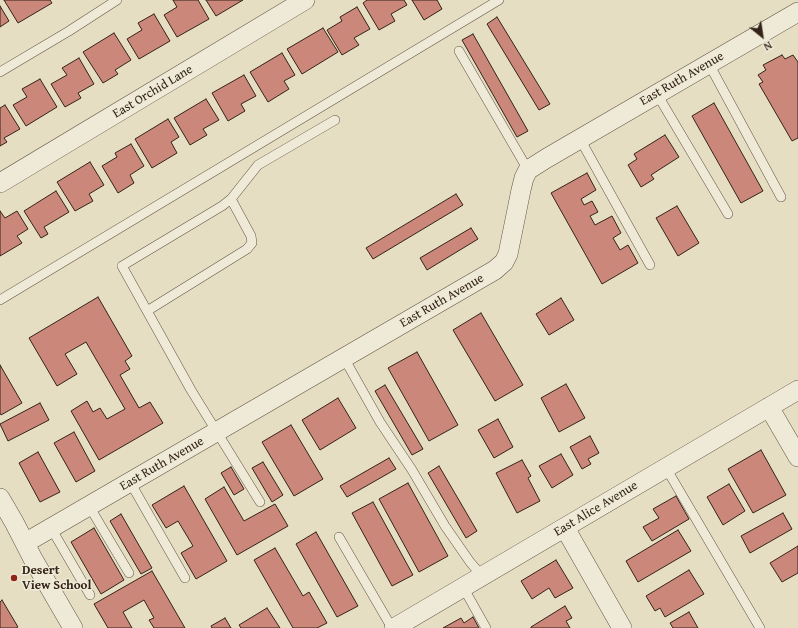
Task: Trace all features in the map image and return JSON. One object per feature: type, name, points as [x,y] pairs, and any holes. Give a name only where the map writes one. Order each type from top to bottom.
[{"type":"street","name":"East Orchid Lane","points":[[0,184],[305,0]]},
{"type":"street","name":"East Ruth Avenue","points":[[25,543],[495,270],[504,262],[508,254],[521,190],[528,170],[798,12]]},
{"type":"street","name":"East Alice Avenue","points":[[393,628],[798,390]]},
{"type":"street","points":[[769,407],[798,457]]},
{"type":"street","points":[[0,498],[73,628]]},
{"type":"street","points":[[564,528],[622,628]]},
{"type":"lane","points":[[0,72],[69,31],[117,0]]},
{"type":"lane","points":[[0,300],[499,0]]},
{"type":"lane","points":[[458,50],[528,170]]},
{"type":"lane","points":[[709,64],[781,197]]},
{"type":"lane","points":[[657,94],[728,214]]},
{"type":"lane","points":[[260,502],[191,390],[122,266],[222,206],[231,199],[258,165],[335,120]]},
{"type":"lane","points":[[580,139],[650,265]]},
{"type":"lane","points":[[146,311],[247,249],[252,243],[251,236],[231,199]]},
{"type":"lane","points":[[344,358],[380,422],[412,470],[445,526],[470,562],[482,576]]},
{"type":"lane","points":[[666,468],[760,628]]},
{"type":"lane","points":[[130,482],[185,578]]},
{"type":"lane","points":[[90,506],[129,573]]},
{"type":"lane","points":[[51,528],[90,595]]},
{"type":"lane","points":[[338,537],[393,628]]},
{"type":"lane","points":[[463,587],[486,628]]},
{"type":"building","points":[[4,0],[50,0],[52,3],[18,23]]},
{"type":"building","points":[[173,0],[198,0],[209,19],[177,37],[164,15],[177,7]]},
{"type":"building","points":[[206,0],[243,0],[216,16]]},
{"type":"building","points":[[367,0],[404,0],[407,5],[391,14],[395,21],[379,30],[363,3]]},
{"type":"building","points":[[412,0],[437,0],[442,9],[424,20]]},
{"type":"building","points":[[0,6],[9,21],[0,27]]},
{"type":"building","points":[[357,7],[370,29],[354,38],[359,45],[342,55],[327,30],[342,21],[340,17]]},
{"type":"building","points":[[154,14],[170,41],[139,59],[127,39],[142,30],[138,23]]},
{"type":"building","points":[[497,17],[550,104],[539,110],[487,24]]},
{"type":"building","points":[[323,28],[338,52],[302,74],[287,49]]},
{"type":"building","points":[[114,33],[131,60],[115,70],[118,74],[103,83],[83,52]]},
{"type":"building","points":[[473,34],[528,131],[517,137],[462,40]]},
{"type":"building","points":[[282,53],[295,75],[284,81],[289,89],[268,102],[250,72]]},
{"type":"building","points":[[782,55],[785,59],[793,55],[798,62],[798,138],[792,141],[759,84],[763,82],[758,75],[766,70],[763,65]]},
{"type":"building","points":[[79,58],[94,84],[78,93],[81,98],[65,107],[51,84],[67,75],[62,68]]},
{"type":"building","points":[[244,75],[256,96],[241,104],[245,111],[228,121],[212,93]]},
{"type":"building","points":[[40,79],[57,107],[26,126],[13,105],[27,97],[22,89]]},
{"type":"building","points":[[206,99],[219,120],[203,129],[207,135],[190,145],[174,118]]},
{"type":"building","points":[[714,103],[763,191],[741,203],[692,116]]},
{"type":"building","points":[[5,105],[20,129],[4,138],[7,142],[0,146],[0,108]]},
{"type":"building","points":[[168,119],[179,137],[171,142],[177,153],[152,168],[135,139]]},
{"type":"building","points":[[665,135],[679,157],[651,175],[654,179],[641,187],[628,165],[637,159],[634,154]]},
{"type":"building","points":[[131,144],[144,166],[130,175],[134,183],[118,193],[102,166],[117,157],[115,153]]},
{"type":"building","points":[[90,162],[104,185],[89,194],[93,201],[75,211],[57,182]]},
{"type":"building","points":[[587,173],[596,190],[581,199],[584,205],[592,201],[598,212],[590,216],[595,225],[612,216],[621,233],[613,238],[620,250],[628,245],[638,263],[602,284],[551,193]]},
{"type":"building","points":[[56,191],[69,212],[44,227],[48,234],[41,238],[24,211]]},
{"type":"building","points":[[456,194],[463,205],[373,259],[366,248]]},
{"type":"building","points":[[677,206],[699,243],[678,256],[656,218]]},
{"type":"building","points":[[0,211],[5,218],[17,211],[28,229],[17,236],[22,243],[0,256]]},
{"type":"building","points":[[471,228],[478,239],[427,270],[420,258]]},
{"type":"building","points":[[98,297],[132,356],[125,361],[130,369],[120,375],[139,408],[150,402],[163,423],[99,460],[71,411],[87,401],[93,412],[100,408],[107,419],[125,409],[86,342],[65,354],[77,374],[57,386],[29,338]]},
{"type":"building","points":[[561,298],[574,320],[549,335],[536,314]]},
{"type":"building","points":[[481,313],[523,385],[495,401],[453,330]]},
{"type":"building","points":[[417,352],[458,425],[429,441],[388,368]]},
{"type":"building","points":[[0,365],[22,403],[1,415],[0,413]]},
{"type":"building","points":[[566,384],[585,418],[559,432],[541,398]]},
{"type":"building","points":[[385,385],[423,449],[412,455],[375,391]]},
{"type":"building","points":[[338,398],[356,428],[320,450],[302,420]]},
{"type":"building","points":[[40,403],[49,420],[8,441],[0,424]]},
{"type":"building","points":[[498,419],[513,447],[494,458],[478,430]]},
{"type":"building","points":[[291,425],[323,479],[294,496],[262,442]]},
{"type":"building","points":[[74,432],[95,471],[76,482],[54,443]]},
{"type":"building","points":[[590,436],[599,453],[588,459],[591,464],[582,469],[570,447]]},
{"type":"building","points":[[761,450],[786,495],[753,513],[728,469]]},
{"type":"building","points":[[38,452],[60,492],[40,502],[19,463]]},
{"type":"building","points":[[561,454],[573,475],[552,488],[539,466]]},
{"type":"building","points":[[389,458],[396,469],[347,497],[340,486]]},
{"type":"building","points":[[522,460],[531,476],[528,478],[540,501],[517,513],[496,473]]},
{"type":"building","points":[[263,462],[283,495],[272,502],[252,468]]},
{"type":"building","points":[[439,466],[477,531],[466,538],[428,473]]},
{"type":"building","points":[[231,467],[244,489],[234,495],[221,473]]},
{"type":"building","points":[[408,483],[448,556],[419,572],[379,499]]},
{"type":"building","points":[[729,484],[745,511],[723,525],[707,497]]},
{"type":"building","points":[[184,486],[227,561],[196,579],[181,553],[193,546],[178,521],[166,528],[152,505]]},
{"type":"building","points":[[224,487],[244,521],[275,504],[288,526],[237,555],[205,499]]},
{"type":"building","points":[[676,496],[689,519],[652,541],[643,527],[659,518],[653,509]]},
{"type":"building","points":[[373,502],[413,575],[392,586],[352,513]]},
{"type":"building","points":[[783,513],[792,529],[750,553],[741,536]]},
{"type":"building","points":[[121,514],[152,568],[141,574],[110,521]]},
{"type":"building","points":[[94,528],[124,580],[101,594],[71,542]]},
{"type":"building","points":[[678,530],[691,551],[638,582],[626,561]]},
{"type":"building","points":[[316,532],[358,606],[337,617],[296,544]]},
{"type":"building","points":[[798,546],[798,573],[782,582],[770,563]]},
{"type":"building","points":[[275,548],[303,596],[309,592],[327,623],[317,628],[293,628],[254,560]]},
{"type":"building","points":[[556,560],[573,588],[555,598],[549,588],[532,599],[521,581]]},
{"type":"building","points":[[689,570],[704,594],[665,617],[660,608],[655,611],[646,596]]},
{"type":"building","points":[[152,571],[185,628],[154,628],[149,620],[154,618],[144,600],[123,612],[132,628],[108,628],[94,604]]},
{"type":"building","points":[[2,600],[18,627],[0,628],[0,602]]},
{"type":"building","points":[[565,606],[572,618],[566,621],[570,628],[531,628],[531,627]]},
{"type":"building","points":[[267,608],[280,628],[241,628],[239,625]]},
{"type":"building","points":[[689,612],[698,628],[673,628],[670,623]]},
{"type":"building","points":[[473,617],[479,628],[443,628],[461,618],[464,623]]},
{"type":"building","points":[[225,618],[231,628],[212,628],[211,626]]},
{"type":"place","name":"Desert View School","points":[[14,578]]}]
